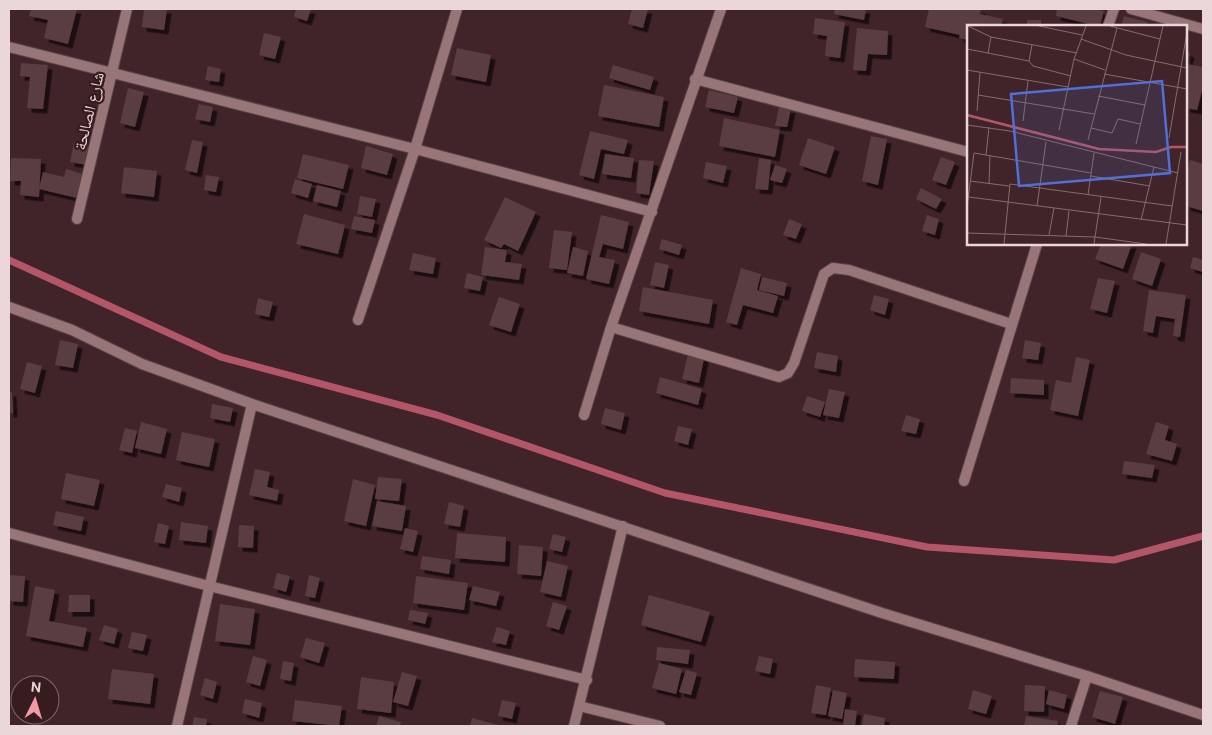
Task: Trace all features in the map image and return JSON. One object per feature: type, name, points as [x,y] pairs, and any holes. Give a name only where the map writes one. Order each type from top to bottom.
[{"type":"street","name":"شارع الصالحة","points":[[78,220],[128,9]]},
{"type":"street","points":[[358,320],[415,149],[457,9]]},
{"type":"street","points":[[584,415],[611,327],[721,9]]},
{"type":"street","points":[[1108,25],[1114,9]]},
{"type":"street","points":[[1131,9],[1203,29]]},
{"type":"street","points":[[9,47],[415,149],[652,212]]},
{"type":"street","points":[[696,79],[967,152]]},
{"type":"street","points":[[964,481],[1037,245]]},
{"type":"street","points":[[611,327],[779,377],[788,373],[794,363],[824,274],[833,268],[849,270],[1011,324]]},
{"type":"street","points":[[9,307],[72,330],[142,364],[252,404],[882,612],[1088,676],[1203,715]]},
{"type":"street","points":[[177,726],[252,404]]},
{"type":"street","points":[[574,726],[587,680],[623,526]]},
{"type":"street","points":[[9,533],[209,586],[587,680]]},
{"type":"street","points":[[1072,726],[1088,676]]},
{"type":"street","points":[[579,706],[660,726]]},
{"type":"building","points":[[31,9],[77,9],[68,44],[44,38],[48,20],[29,16]]},
{"type":"building","points":[[144,9],[167,9],[164,30],[142,27]]},
{"type":"building","points":[[296,9],[311,9],[307,21],[294,17]]},
{"type":"building","points":[[632,9],[648,9],[643,28],[628,24]]},
{"type":"building","points":[[835,9],[866,9],[864,20],[834,14]]},
{"type":"building","points":[[929,9],[981,9],[980,14],[1003,19],[1001,25],[967,25],[967,40],[959,38],[960,35],[925,27]]},
{"type":"building","points":[[1057,9],[1094,9],[1104,11],[1100,25],[1056,16]]},
{"type":"building","points":[[1124,16],[1148,22],[1147,25],[1121,25]]},
{"type":"building","points":[[815,18],[845,22],[840,58],[825,56],[827,36],[813,34]]},
{"type":"building","points":[[1027,20],[1041,20],[1041,25],[1027,25]]},
{"type":"building","points":[[857,28],[888,31],[887,55],[868,54],[866,71],[853,70]]},
{"type":"building","points":[[264,33],[281,37],[275,59],[259,55]]},
{"type":"building","points":[[457,48],[491,55],[486,82],[451,75]]},
{"type":"building","points":[[1187,52],[1190,53],[1187,64]]},
{"type":"building","points":[[21,63],[48,65],[43,109],[27,108],[30,77],[20,76]]},
{"type":"building","points":[[1187,64],[1203,67],[1203,87],[1197,110],[1187,108]]},
{"type":"building","points":[[613,65],[654,77],[650,90],[609,78]]},
{"type":"building","points":[[208,66],[221,69],[219,82],[205,80]]},
{"type":"building","points":[[604,85],[664,97],[659,127],[598,116]]},
{"type":"building","points":[[128,88],[144,92],[135,127],[120,123]]},
{"type":"building","points":[[709,90],[738,97],[734,113],[705,107]]},
{"type":"building","points":[[199,104],[213,107],[210,122],[195,119]]},
{"type":"building","points":[[779,107],[791,109],[787,127],[775,126]]},
{"type":"building","points":[[724,118],[780,130],[775,157],[719,146]]},
{"type":"building","points":[[590,131],[628,140],[624,154],[601,149],[594,179],[579,175]]},
{"type":"building","points":[[871,136],[887,139],[878,185],[862,181]]},
{"type":"building","points":[[808,138],[835,147],[826,174],[799,165]]},
{"type":"building","points":[[192,140],[203,142],[197,173],[185,170]]},
{"type":"building","points":[[74,142],[91,145],[87,165],[70,162]]},
{"type":"building","points":[[366,146],[393,154],[387,175],[361,168]]},
{"type":"building","points":[[303,154],[349,165],[343,189],[297,178]]},
{"type":"building","points":[[605,154],[634,158],[631,178],[602,174]]},
{"type":"building","points":[[941,157],[955,162],[946,185],[932,180]]},
{"type":"building","points":[[11,158],[41,159],[39,197],[20,195],[21,181],[10,181]]},
{"type":"building","points":[[759,158],[771,160],[768,190],[755,189]]},
{"type":"building","points":[[639,160],[654,161],[649,195],[636,193]]},
{"type":"building","points":[[1190,160],[1203,164],[1203,211],[1187,206],[1187,170]]},
{"type":"building","points":[[706,162],[727,166],[723,183],[703,178]]},
{"type":"building","points":[[775,165],[787,169],[782,183],[770,180]]},
{"type":"building","points":[[124,167],[157,171],[154,197],[121,193]]},
{"type":"building","points":[[66,169],[83,174],[77,198],[39,189],[43,172],[64,177]]},
{"type":"building","points":[[206,175],[219,177],[216,192],[204,190]]},
{"type":"building","points":[[295,179],[312,184],[308,198],[291,193]]},
{"type":"building","points":[[317,185],[341,191],[337,207],[313,201]]},
{"type":"building","points":[[921,188],[942,199],[936,209],[916,199]]},
{"type":"building","points":[[360,196],[376,199],[372,217],[357,214]]},
{"type":"building","points":[[505,197],[536,212],[518,251],[504,244],[501,248],[484,240]]},
{"type":"building","points":[[304,214],[345,225],[338,254],[296,244]]},
{"type":"building","points":[[601,215],[629,222],[623,249],[603,244],[599,257],[615,260],[609,284],[586,279]]},
{"type":"building","points":[[927,215],[939,219],[935,235],[922,231]]},
{"type":"building","points":[[354,216],[375,220],[372,233],[351,229]]},
{"type":"building","points":[[789,219],[802,224],[796,239],[783,235]]},
{"type":"building","points":[[554,230],[572,232],[567,270],[549,268]]},
{"type":"building","points":[[662,239],[682,245],[679,255],[659,249]]},
{"type":"building","points":[[1101,245],[1132,245],[1123,269],[1095,259]]},
{"type":"building","points":[[485,247],[507,250],[505,262],[522,264],[519,280],[481,275]]},
{"type":"building","points":[[573,247],[588,251],[583,276],[567,273]]},
{"type":"building","points":[[1141,252],[1161,259],[1152,286],[1132,279]]},
{"type":"building","points":[[413,253],[436,258],[433,274],[409,270]]},
{"type":"building","points":[[1193,257],[1203,260],[1203,272],[1190,268]]},
{"type":"building","points":[[655,262],[669,265],[664,288],[650,285]]},
{"type":"building","points":[[741,268],[761,274],[757,290],[778,296],[773,313],[743,305],[737,325],[726,322]]},
{"type":"building","points":[[467,273],[483,277],[480,291],[464,288]]},
{"type":"building","points":[[762,277],[787,283],[784,296],[759,290]]},
{"type":"building","points":[[1098,278],[1115,281],[1107,313],[1090,309]]},
{"type":"building","points":[[643,287],[713,300],[709,324],[639,311]]},
{"type":"building","points":[[1149,290],[1186,295],[1180,337],[1173,336],[1175,319],[1156,316],[1153,333],[1143,331]]},
{"type":"building","points":[[874,295],[889,299],[885,315],[870,310]]},
{"type":"building","points":[[499,297],[520,304],[511,332],[489,325]]},
{"type":"building","points":[[258,298],[273,302],[269,317],[255,314]]},
{"type":"building","points":[[60,340],[78,344],[73,368],[55,365]]},
{"type":"building","points":[[1025,340],[1041,343],[1038,360],[1022,358]]},
{"type":"building","points":[[689,350],[705,354],[699,383],[682,379]]},
{"type":"building","points":[[817,352],[838,356],[836,372],[814,368]]},
{"type":"building","points":[[1076,357],[1090,360],[1078,416],[1050,410],[1056,380],[1071,383]]},
{"type":"building","points":[[27,362],[42,366],[35,393],[20,389]]},
{"type":"building","points":[[660,377],[702,389],[698,405],[656,393]]},
{"type":"building","points":[[1011,378],[1044,380],[1044,395],[1010,393]]},
{"type":"building","points":[[829,389],[845,392],[839,418],[823,415]]},
{"type":"building","points":[[9,392],[12,392],[13,413],[9,413]]},
{"type":"building","points":[[807,396],[825,402],[820,417],[802,411]]},
{"type":"building","points":[[212,404],[233,408],[230,422],[210,418]]},
{"type":"building","points":[[605,408],[625,413],[621,430],[601,424]]},
{"type":"building","points":[[906,415],[920,419],[916,434],[901,431]]},
{"type":"building","points":[[141,422],[167,429],[161,454],[135,448]]},
{"type":"building","points":[[1156,422],[1169,426],[1165,440],[1177,444],[1172,461],[1146,454]]},
{"type":"building","points":[[678,426],[692,429],[688,445],[674,441]]},
{"type":"building","points":[[125,428],[137,431],[132,453],[119,450]]},
{"type":"building","points":[[182,432],[215,439],[209,467],[176,460]]},
{"type":"building","points":[[1124,461],[1155,465],[1152,478],[1122,474]]},
{"type":"building","points":[[255,469],[270,472],[267,487],[279,490],[277,501],[249,495]]},
{"type":"building","points":[[66,473],[100,480],[94,506],[61,499]]},
{"type":"building","points":[[378,477],[402,479],[399,501],[375,499]]},
{"type":"building","points":[[353,479],[375,485],[366,526],[344,521]]},
{"type":"building","points":[[166,484],[182,488],[179,502],[162,497]]},
{"type":"building","points":[[377,501],[406,506],[402,531],[372,526]]},
{"type":"building","points":[[449,502],[464,506],[460,527],[444,524]]},
{"type":"building","points":[[56,511],[84,517],[81,531],[53,525]]},
{"type":"building","points":[[181,522],[208,526],[206,543],[179,540]]},
{"type":"building","points":[[158,523],[169,526],[165,544],[154,542]]},
{"type":"building","points":[[239,525],[254,526],[253,548],[238,547]]},
{"type":"building","points":[[405,528],[418,531],[413,552],[400,549]]},
{"type":"building","points":[[457,533],[506,537],[505,562],[455,558]]},
{"type":"building","points":[[553,534],[566,537],[562,552],[549,549]]},
{"type":"building","points":[[519,545],[543,547],[541,576],[517,574]]},
{"type":"building","points":[[422,556],[451,560],[449,574],[420,569]]},
{"type":"building","points":[[547,561],[568,566],[561,597],[540,592]]},
{"type":"building","points":[[277,573],[290,576],[286,592],[273,588]]},
{"type":"building","points":[[9,575],[25,576],[23,602],[9,601]]},
{"type":"building","points":[[309,575],[320,578],[315,598],[305,596]]},
{"type":"building","points":[[416,576],[468,583],[464,610],[413,603]]},
{"type":"building","points":[[35,586],[55,590],[49,621],[87,628],[83,647],[26,636]]},
{"type":"building","points":[[473,586],[500,592],[496,606],[469,600]]},
{"type":"building","points":[[69,595],[90,595],[90,612],[68,612]]},
{"type":"building","points":[[649,595],[710,612],[701,642],[641,625]]},
{"type":"building","points":[[553,602],[567,606],[559,630],[546,626]]},
{"type":"building","points":[[220,604],[255,609],[250,645],[215,641]]},
{"type":"building","points":[[410,610],[428,613],[425,624],[408,620]]},
{"type":"building","points":[[104,625],[118,629],[114,644],[99,640]]},
{"type":"building","points":[[497,627],[510,631],[506,645],[492,642]]},
{"type":"building","points":[[132,632],[147,635],[143,651],[128,648]]},
{"type":"building","points":[[306,638],[325,643],[319,663],[300,657]]},
{"type":"building","points":[[657,647],[690,650],[688,664],[656,660]]},
{"type":"building","points":[[253,656],[267,660],[260,686],[246,682]]},
{"type":"building","points":[[759,656],[773,659],[770,674],[755,671]]},
{"type":"building","points":[[855,659],[895,662],[894,679],[854,677]]},
{"type":"building","points":[[283,661],[294,663],[291,681],[280,679]]},
{"type":"building","points":[[659,663],[682,669],[676,694],[652,688]]},
{"type":"building","points":[[112,669],[154,674],[150,704],[108,699]]},
{"type":"building","points":[[686,670],[697,673],[691,695],[679,692]]},
{"type":"building","points":[[402,672],[417,676],[408,706],[393,702]]},
{"type":"building","points":[[361,677],[394,682],[391,713],[357,709]]},
{"type":"building","points":[[205,678],[217,682],[213,699],[200,695]]},
{"type":"building","points":[[816,685],[831,688],[826,715],[811,713]]},
{"type":"building","points":[[1025,685],[1045,686],[1044,712],[1024,711]]},
{"type":"building","points":[[833,690],[847,693],[842,719],[828,716]]},
{"type":"building","points":[[973,690],[992,696],[986,714],[968,709]]},
{"type":"building","points":[[1049,690],[1067,695],[1064,709],[1046,704]]},
{"type":"building","points":[[1100,691],[1123,697],[1115,724],[1092,717]]},
{"type":"building","points":[[245,699],[262,703],[259,718],[242,713]]},
{"type":"building","points":[[295,700],[342,706],[339,726],[292,721]]},
{"type":"building","points":[[502,700],[516,703],[512,719],[498,716]]},
{"type":"building","points":[[845,709],[857,711],[855,726],[843,726]]},
{"type":"building","points":[[864,714],[885,718],[884,726],[862,725]]},
{"type":"building","points":[[379,716],[401,722],[400,726],[376,726]]},
{"type":"building","points":[[1026,716],[1058,721],[1057,726],[1024,726]]},
{"type":"building","points":[[194,717],[207,719],[206,726],[192,726]]},
{"type":"building","points":[[472,718],[502,726],[470,726]]},
{"type":"waterway","points":[[9,260],[221,357],[437,415],[665,493],[927,547],[1114,560],[1203,536]]}]
